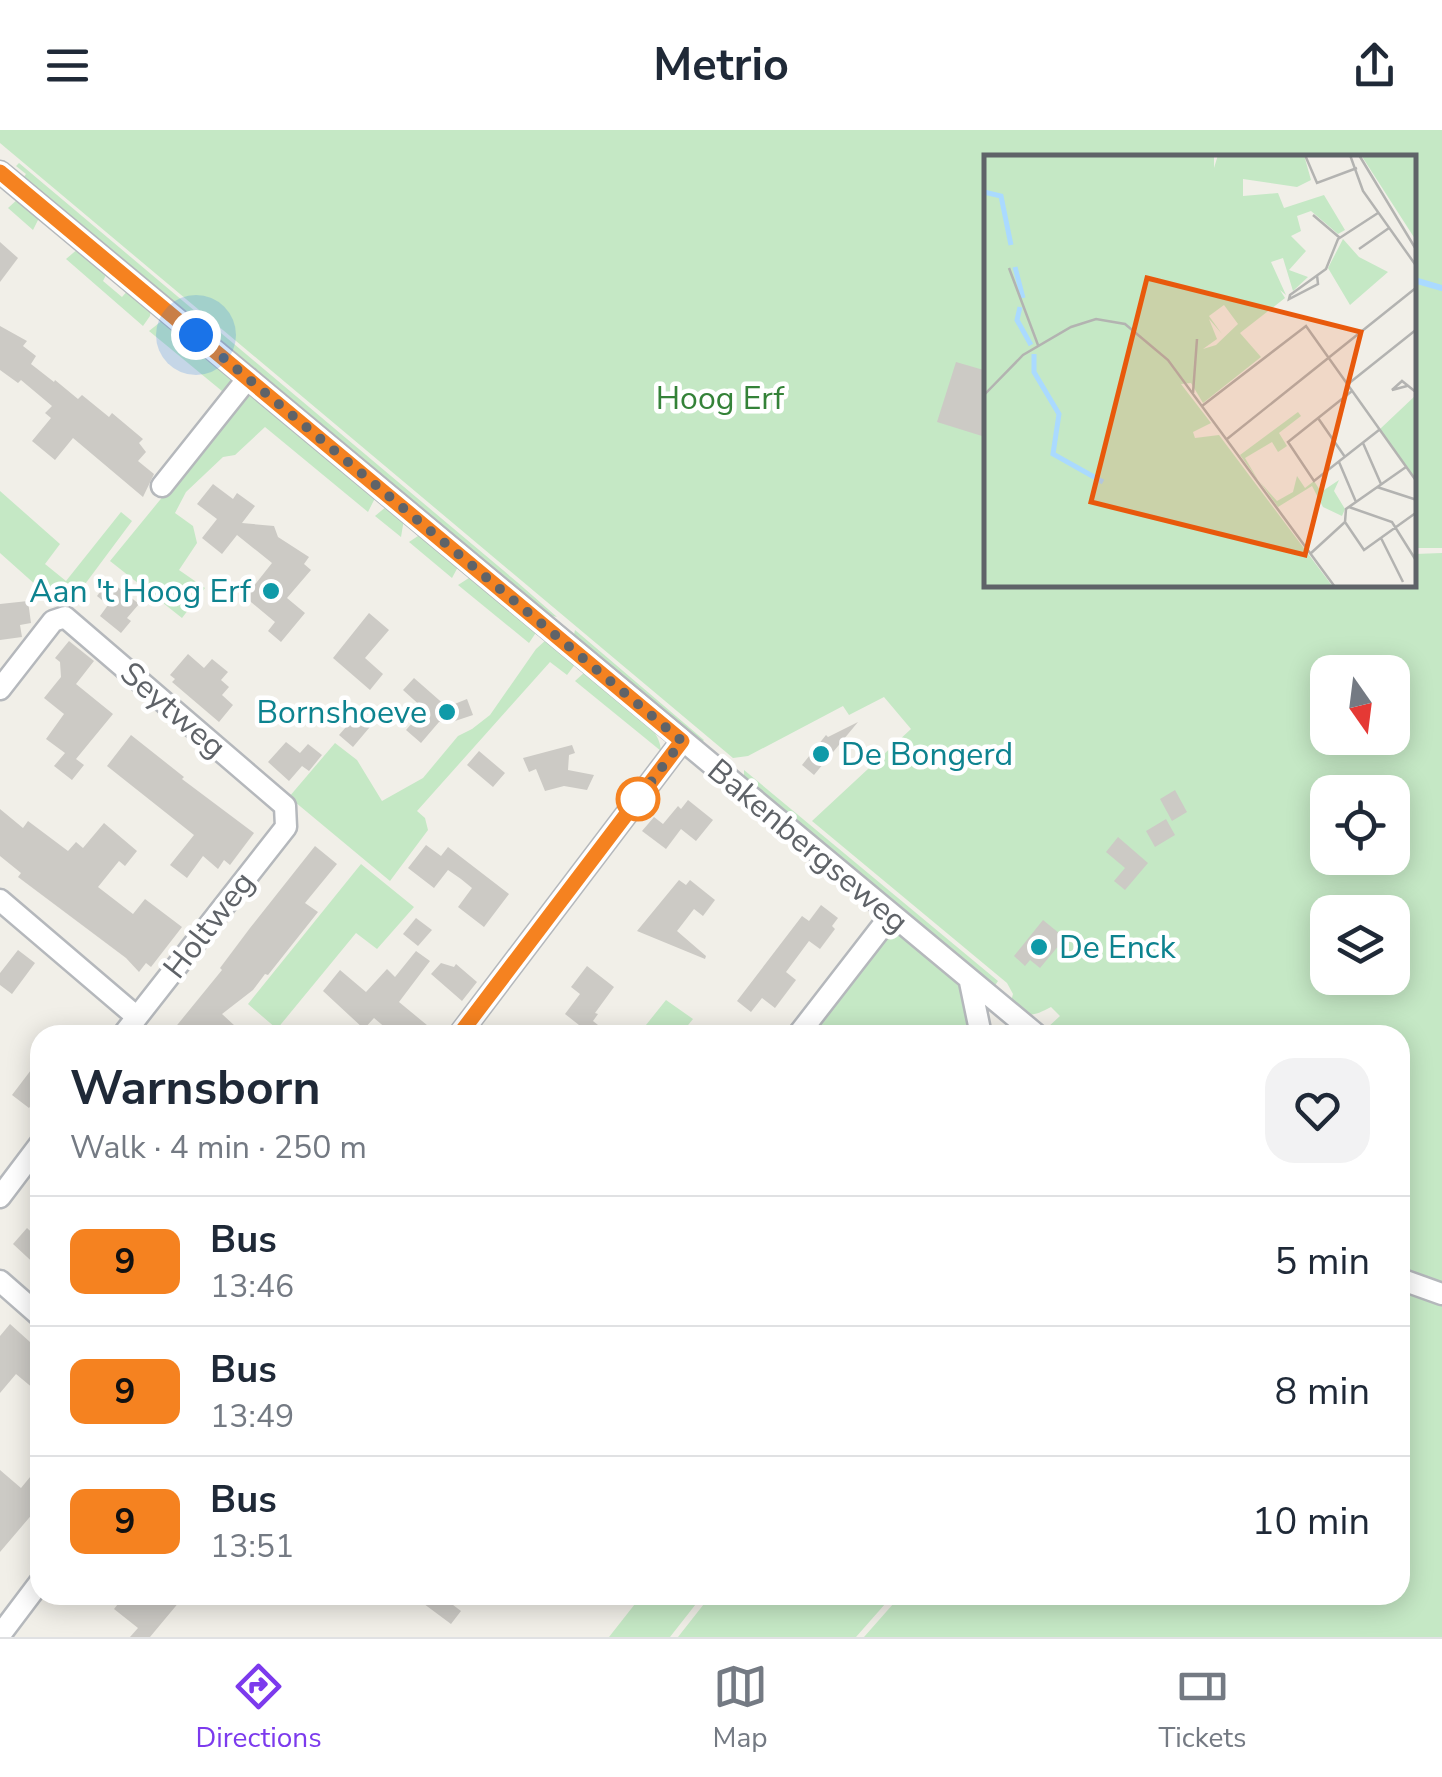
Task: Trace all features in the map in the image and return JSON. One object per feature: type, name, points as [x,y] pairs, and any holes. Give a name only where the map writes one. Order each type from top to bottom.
[{"type":"street","name":"Bakenbergseweg","points":[[0,172],[1020,1025]]},
{"type":"street","points":[[162,486],[248,378]]},
{"type":"street","name":"Seytweg","points":[[0,689],[53,621],[65,617],[285,806],[287,813]]},
{"type":"street","points":[[466,1025],[682,741]]},
{"type":"street","name":"Holtweg","points":[[131,1025],[286,827],[287,813]]},
{"type":"street","points":[[0,900],[137,1017]]},
{"type":"street","points":[[806,1025],[891,915]]},
{"type":"street","points":[[970,982],[979,1025]]},
{"type":"street","points":[[0,1197],[30,1157]]},
{"type":"street","points":[[1410,1283],[1442,1294]]},
{"type":"street","points":[[1,1284],[30,1308]]},
{"type":"street","points":[[0,1635],[30,1595]]},
{"type":"green space","name":"Hoog Erf","points":[[0,130],[1442,130],[1442,548],[1417,548],[1417,155],[984,155],[984,588],[1417,588],[1417,554],[1442,553],[1442,1637],[864,1637],[892,1605],[1410,1605],[1410,1025],[1050,1025],[1060,1016],[1051,1007],[1030,1015],[1010,1005],[1013,994],[1007,983],[812,821],[911,729],[884,697],[849,715],[843,706],[748,756],[733,758],[0,143]]},
{"type":"green space","points":[[19,163],[557,617],[541,613],[23,178],[26,174],[16,166]]},
{"type":"green space","points":[[19,198],[40,216],[33,230],[8,208]]},
{"type":"green space","points":[[79,248],[106,275],[103,281],[122,297],[129,289],[151,308],[143,326],[66,259]]},
{"type":"green space","points":[[164,319],[237,380],[228,396],[149,331]]},
{"type":"green space","points":[[250,390],[376,496],[368,512],[265,427],[235,455],[223,457],[186,492],[175,513],[193,526],[197,543],[179,570],[205,588],[182,618],[110,561]]},
{"type":"green space","points":[[0,491],[60,544],[45,564],[66,581],[121,512],[132,521],[65,611],[0,553]]},
{"type":"green space","points":[[387,506],[404,519],[401,537],[375,516]]},
{"type":"green space","points":[[421,534],[459,565],[452,578],[409,542]]},
{"type":"green space","points":[[472,576],[537,631],[529,643],[458,585]]},
{"type":"green space","points":[[575,630],[704,740],[698,746],[573,639]]},
{"type":"green space","points":[[547,639],[576,663],[567,675],[550,662],[417,811],[425,818],[428,830],[390,881],[289,797],[335,743],[357,760],[382,801],[423,778],[458,736],[490,715]]},
{"type":"green space","points":[[586,671],[643,718],[659,740],[661,751],[575,681]]},
{"type":"green space","points":[[744,770],[998,981],[992,990],[744,783]]},
{"type":"green space","points":[[361,864],[414,907],[377,949],[356,933],[280,1025],[272,1025],[248,1004]]},
{"type":"green space","points":[[895,928],[965,985],[975,1025],[816,1025],[887,932]]},
{"type":"green space","points":[[666,1000],[693,1019],[688,1025],[646,1025]]},
{"type":"green space","points":[[634,1605],[695,1605],[670,1637],[609,1637]]},
{"type":"green space","points":[[703,1605],[884,1605],[856,1637],[678,1637]]},
{"type":"building","points":[[0,242],[18,258],[0,282]]},
{"type":"building","points":[[0,326],[27,341],[23,346],[36,356],[31,364],[78,399],[82,395],[109,417],[112,413],[143,439],[139,443],[146,452],[138,461],[154,474],[143,497],[73,438],[55,460],[32,441],[51,418],[45,413],[52,406],[21,380],[18,383],[0,370]]},
{"type":"building","points":[[956,362],[984,370],[982,436],[937,422]]},
{"type":"building","points":[[213,484],[233,499],[237,493],[255,506],[242,523],[274,526],[278,537],[309,557],[304,564],[311,570],[287,598],[305,613],[281,642],[268,631],[275,622],[245,597],[272,563],[237,535],[222,554],[202,538],[217,519],[197,504]]},
{"type":"building","points":[[109,580],[139,604],[121,633],[100,616],[108,605],[97,596]]},
{"type":"building","points":[[28,601],[31,623],[20,625],[22,637],[0,640],[0,604]]},
{"type":"building","points":[[369,613],[389,630],[365,658],[383,674],[370,690],[333,658]]},
{"type":"building","points":[[69,641],[94,661],[76,684],[113,714],[76,759],[84,765],[72,780],[54,766],[65,753],[46,739],[64,714],[44,698],[61,677],[60,662],[55,658]]},
{"type":"building","points":[[188,654],[204,668],[212,659],[228,672],[221,680],[229,687],[222,695],[233,705],[219,722],[172,682],[175,679],[170,675]]},
{"type":"building","name":"Bornshoeve","points":[[414,678],[447,707],[467,699],[473,715],[439,722],[421,743],[406,730],[424,709],[403,690]]},
{"type":"building","points":[[367,703],[380,715],[353,747],[339,735]]},
{"type":"building","name":"De Bongerd","points":[[858,722],[814,775],[802,765],[826,735]]},
{"type":"building","points":[[131,735],[254,833],[230,865],[224,860],[218,869],[203,856],[187,878],[170,865],[194,835],[107,766]]},
{"type":"building","points":[[286,742],[300,753],[308,744],[322,755],[309,771],[302,766],[289,781],[268,762]]},
{"type":"building","points":[[572,745],[575,753],[569,755],[568,770],[594,775],[587,790],[564,786],[545,791],[536,769],[529,772],[523,758]]},
{"type":"building","points":[[479,751],[505,773],[493,787],[467,765]]},
{"type":"building","points":[[1175,790],[1187,812],[1172,821],[1160,799]]},
{"type":"building","points":[[688,800],[713,820],[696,841],[681,829],[666,849],[642,831],[654,817],[663,824]]},
{"type":"building","points":[[0,809],[23,828],[28,821],[68,851],[76,842],[83,848],[104,823],[137,851],[125,866],[119,861],[98,887],[133,914],[145,899],[182,927],[151,967],[146,963],[139,972],[18,877],[21,873],[0,856]]},
{"type":"building","points":[[1166,819],[1175,835],[1155,847],[1146,831]]},
{"type":"building","points":[[1118,837],[1148,863],[1125,890],[1114,881],[1125,868],[1106,852]]},
{"type":"building","points":[[426,845],[441,856],[448,847],[509,894],[484,927],[458,907],[472,888],[461,879],[448,870],[434,888],[408,868]]},
{"type":"building","points":[[315,846],[337,864],[305,903],[318,912],[268,975],[222,1014],[234,1025],[177,1025],[222,970]]},
{"type":"building","points":[[679,880],[686,885],[690,880],[715,900],[703,916],[694,909],[677,931],[705,959],[637,931]]},
{"type":"building","points":[[821,905],[838,918],[832,926],[835,929],[820,949],[809,941],[786,972],[796,980],[775,1008],[762,998],[751,1012],[737,1001],[802,916],[809,921]]},
{"type":"building","points":[[416,918],[432,930],[418,946],[403,934]]},
{"type":"building","name":"De Enck","points":[[1043,920],[1065,938],[1040,968],[1030,960],[1025,966],[1014,956]]},
{"type":"building","points":[[18,950],[35,963],[12,994],[0,985],[0,973]]},
{"type":"building","points":[[416,951],[430,961],[399,1002],[427,1025],[382,1025],[374,1018],[368,1025],[360,1025],[323,991],[340,970],[366,992],[387,969],[395,977]]},
{"type":"building","points":[[441,963],[454,967],[456,964],[477,982],[462,1001],[431,974]]},
{"type":"building","points":[[587,966],[614,987],[595,1013],[598,1014],[593,1021],[598,1025],[579,1025],[565,1014],[580,994],[571,987]]},
{"type":"building","points":[[30,1071],[30,1107],[12,1095]]},
{"type":"building","points":[[27,1228],[30,1260],[13,1244]]},
{"type":"building","points":[[10,1324],[30,1342],[30,1386],[16,1374],[0,1393],[0,1336]]},
{"type":"building","points":[[0,1470],[21,1488],[30,1477],[30,1517],[0,1552]]},
{"type":"building","points":[[117,1605],[177,1605],[150,1637],[130,1637],[138,1628],[114,1609]]},
{"type":"building","points":[[425,1605],[453,1605],[461,1611],[451,1624]]},
{"type":"waterway","points":[[1417,281],[1442,288]]},
{"type":"bus line","name":"9","points":[[0,172],[682,741],[467,1025]]},
{"type":"place","name":"Aan 't Hoog Erf","points":[[271,591]]},
{"type":"place","name":"Bornshoeve","points":[[447,712]]},
{"type":"place","name":"De Bongerd","points":[[821,754]]},
{"type":"place","name":"De Enck","points":[[1039,947]]},
{"type":"route","points":[[196,335],[682,741],[638,799]]}]
